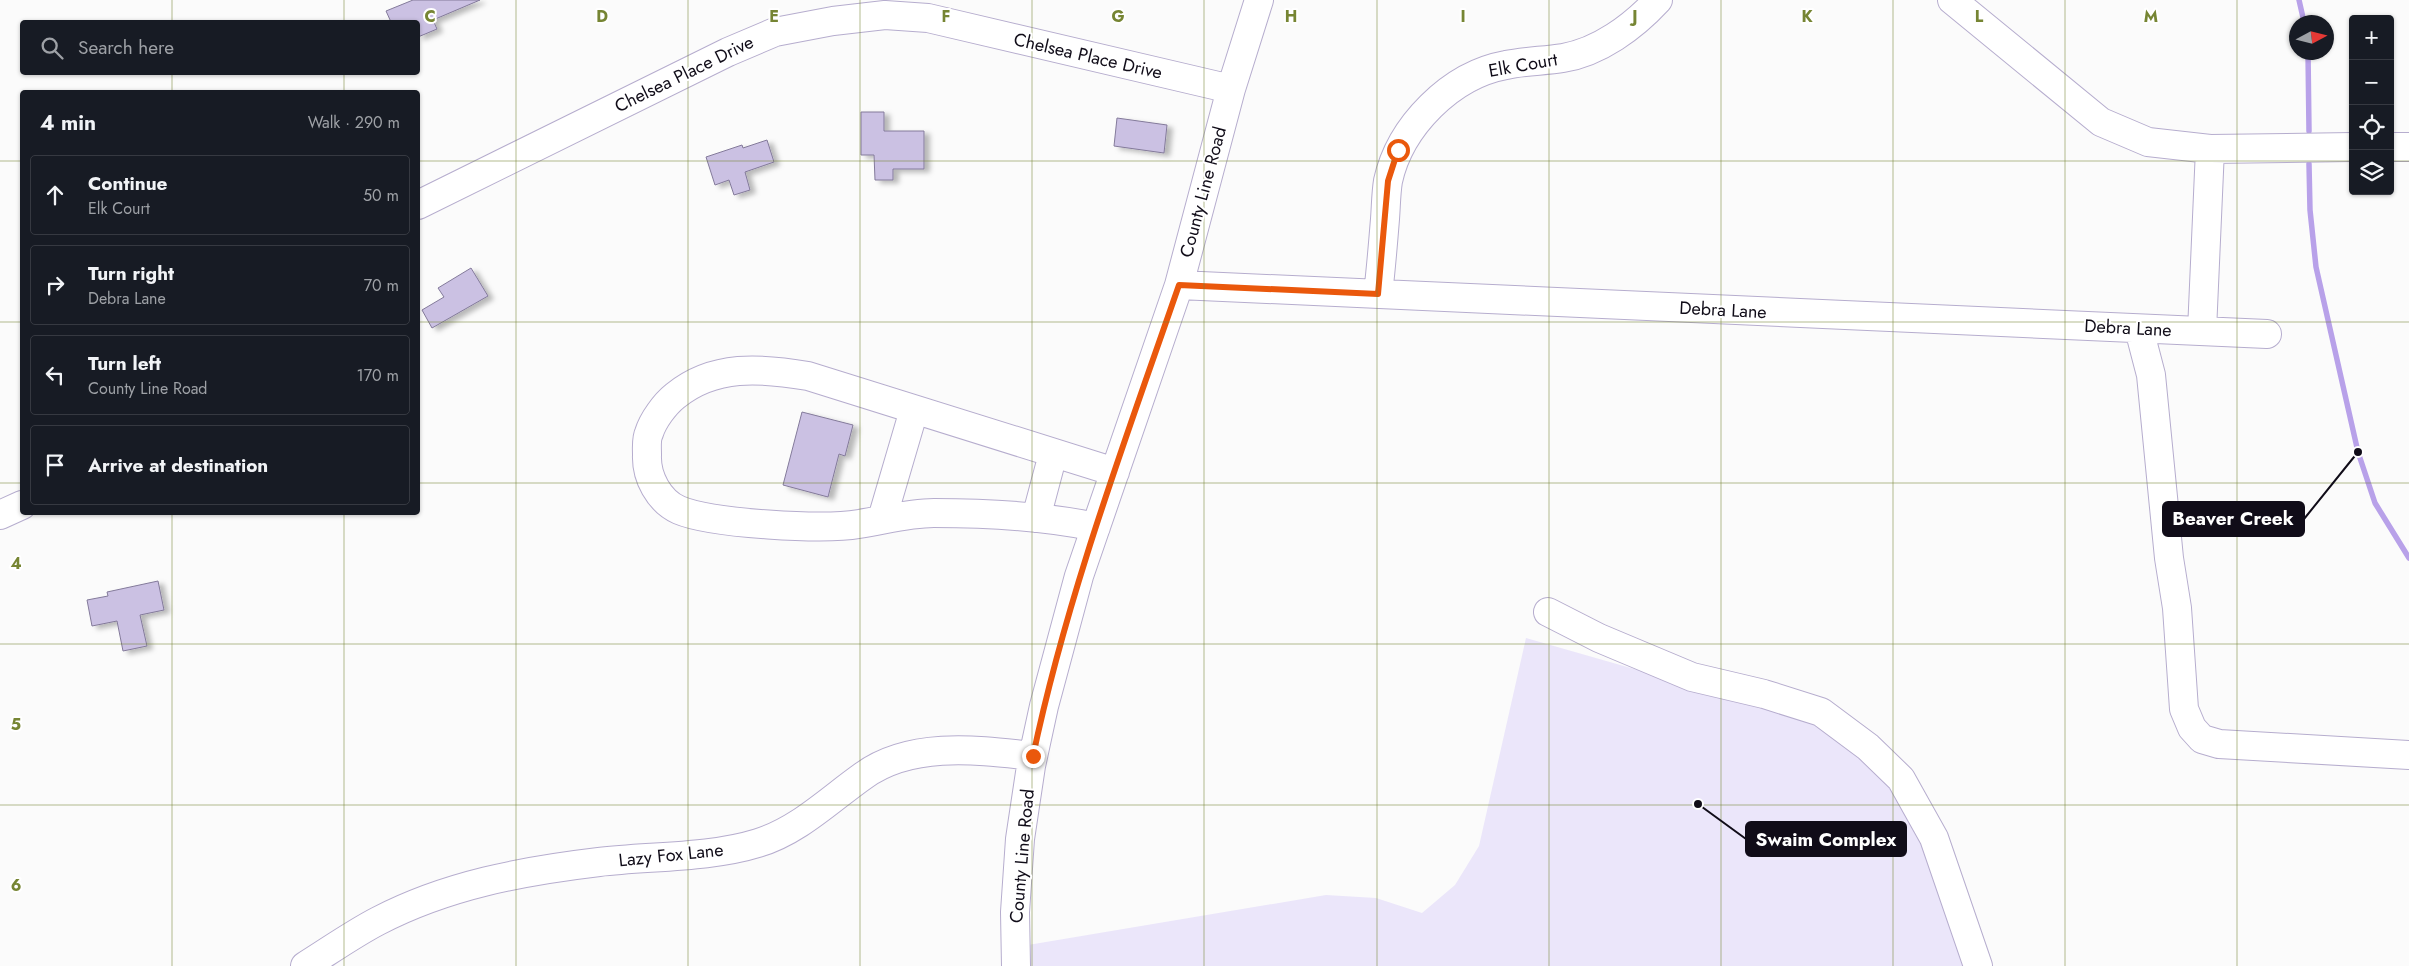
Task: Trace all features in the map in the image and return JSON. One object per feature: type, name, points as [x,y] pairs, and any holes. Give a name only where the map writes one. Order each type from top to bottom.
[{"type":"street","name":"County Line Road","points":[[1016,966],[1015,912],[1020,838],[1033,756],[1044,706],[1079,576],[1179,285],[1231,88],[1259,0]]},
{"type":"street","name":"Elk Court","points":[[1378,294],[1388,181],[1398,150],[1421,116],[1445,93],[1476,74],[1505,65],[1564,58],[1593,48],[1622,32],[1642,17],[1658,0]]},
{"type":"street","points":[[1952,0],[2101,122],[2148,142],[2210,149],[2349,147]]},
{"type":"street","name":"Chelsea Place Drive","points":[[420,204],[728,52],[775,32],[833,21],[885,15],[928,18],[1231,88]]},
{"type":"street","points":[[2394,146],[2409,147]]},
{"type":"street","points":[[2202,331],[2210,149]]},
{"type":"street","name":"Debra Lane","points":[[1179,285],[2268,334]]},
{"type":"street","points":[[2139,329],[2151,375],[2169,558],[2178,608],[2184,709],[2192,728],[2202,739],[2219,744],[2409,755]]},
{"type":"street","points":[[1096,527],[1073,522],[1036,518],[932,513],[882,519],[859,524],[786,525],[703,516],[678,510],[657,493],[646,465],[648,433],[667,402],[690,384],[728,372],[770,370],[808,376],[1115,472]]},
{"type":"street","points":[[882,519],[914,410]]},
{"type":"street","points":[[1036,518],[1053,454]]},
{"type":"street","points":[[0,515],[20,506]]},
{"type":"street","points":[[1548,612],[1599,638],[1692,677],[1764,694],[1821,712],[1868,747],[1901,778],[1934,838],[1978,966]]},
{"type":"street","name":"Lazy Fox Lane","points":[[305,966],[378,921],[454,890],[504,876],[598,862],[728,850],[760,842],[797,825],[865,774],[898,759],[939,750],[985,751],[1033,756]]},
{"type":"shaded area","points":[[1526,638],[1823,723],[1884,766],[1930,841],[1967,966],[1024,966],[1022,946],[1326,895],[1376,898],[1422,913],[1455,885],[1479,846]]},
{"type":"building","points":[[413,0],[480,0],[433,20],[437,29],[420,36],[420,20],[390,20],[386,11]]},
{"type":"building","points":[[861,112],[884,112],[884,131],[924,131],[924,169],[893,169],[893,180],[875,180],[874,155],[861,155]]},
{"type":"building","points":[[1117,118],[1167,125],[1164,153],[1114,146]]},
{"type":"building","points":[[767,140],[774,162],[745,172],[750,190],[734,195],[729,180],[715,185],[706,157],[742,145],[743,148]]},
{"type":"building","points":[[471,268],[488,296],[432,328],[422,310],[444,297],[438,288]]},
{"type":"building","points":[[802,412],[853,425],[845,456],[839,454],[828,497],[783,485]]},
{"type":"building","points":[[158,581],[164,610],[140,615],[147,646],[123,651],[117,621],[92,626],[87,600],[108,596],[107,592]]},
{"type":"waterway","points":[[2299,0],[2302,15]]},
{"type":"waterway","points":[[2308,60],[2309,131]]},
{"type":"waterway","points":[[2309,164],[2310,210],[2316,267],[2358,452],[2375,503],[2409,558]]},
{"type":"place","name":"Beaver Creek","points":[[2358,452]]},
{"type":"place","name":"Swaim Complex","points":[[1698,804]]},
{"type":"route","points":[[1033,756],[1044,706],[1079,576],[1179,285],[1378,294],[1388,181],[1398,150]]}]
